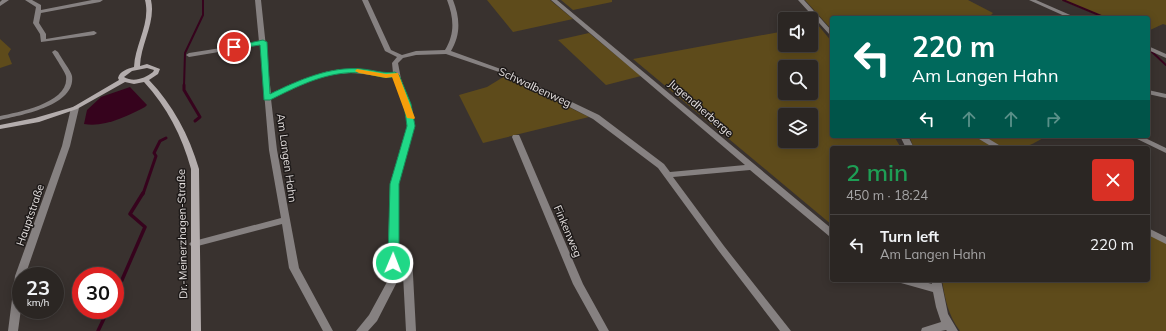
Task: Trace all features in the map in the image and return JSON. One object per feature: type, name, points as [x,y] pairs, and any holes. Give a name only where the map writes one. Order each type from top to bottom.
[{"type":"main road","points":[[137,68],[138,50],[150,9],[148,0]]},
{"type":"main road","points":[[0,127],[36,120],[75,108],[124,80],[133,82],[154,75],[157,68],[151,66],[137,68],[122,76],[124,80]]},
{"type":"main road","name":"Dr.-Meinerzhagen-Straße","points":[[145,79],[175,119],[190,148],[195,169],[194,244],[196,331]]},
{"type":"street","points":[[0,4],[6,0]]},
{"type":"street","points":[[28,0],[39,6],[36,23],[43,34],[44,41],[94,33]]},
{"type":"street","points":[[38,12],[100,0]]},
{"type":"street","name":"Am Langen Hahn","points":[[258,0],[273,150],[284,220],[294,268],[328,331]]},
{"type":"street","points":[[361,331],[373,318],[392,282],[394,184],[411,126],[408,104],[395,75],[395,63],[401,57],[388,51],[365,0]]},
{"type":"street","points":[[447,52],[454,43],[457,19],[450,0]]},
{"type":"street","name":"Jugendherberge","points":[[554,0],[830,232]]},
{"type":"street","points":[[801,0],[830,32]]},
{"type":"street","points":[[1032,0],[1069,16]]},
{"type":"street","points":[[1045,6],[1058,16]]},
{"type":"street","points":[[189,55],[263,42]]},
{"type":"street","points":[[1150,49],[1166,56]]},
{"type":"street","name":"Schwalbenweg","points":[[401,57],[431,51],[447,52],[507,73],[596,117],[661,166],[669,175],[721,248],[786,331]]},
{"type":"street","points":[[0,118],[40,107],[56,99],[65,92],[68,76],[55,52]]},
{"type":"street","points":[[267,98],[301,82],[332,72],[362,71],[386,76],[395,75]]},
{"type":"street","points":[[1150,92],[1166,96]]},
{"type":"street","name":"Hauptstraße","points":[[13,331],[20,276],[64,153],[75,108]]},
{"type":"street","name":"Finkenweg","points":[[516,137],[578,284],[604,331]]},
{"type":"street","points":[[982,138],[996,146]]},
{"type":"street","points":[[1139,138],[1166,151]]},
{"type":"street","points":[[669,175],[752,167]]},
{"type":"street","points":[[194,244],[284,220]]},
{"type":"street","points":[[1150,232],[1166,241]]},
{"type":"street","points":[[407,256],[411,331]]},
{"type":"street","points":[[917,282],[937,285],[940,303],[950,328],[926,331]]},
{"type":"shaded area","points":[[487,0],[550,0],[573,19],[513,32]]},
{"type":"shaded area","points":[[561,0],[612,0],[612,2],[573,10]]},
{"type":"shaded area","points":[[805,0],[968,0],[993,13],[990,16],[830,16],[830,28],[818,14],[818,12],[816,12]]},
{"type":"shaded area","points":[[1061,0],[1166,0],[1166,25],[1163,24],[1150,30],[1150,16],[1099,16]]},
{"type":"shaded area","points":[[818,25],[830,40],[830,138],[895,138],[900,146],[830,146],[830,223],[633,59],[778,32],[778,52],[818,52]]},
{"type":"shaded area","points":[[589,33],[641,76],[606,85],[558,40]]},
{"type":"shaded area","points":[[0,39],[11,49],[8,54],[12,64],[0,68]]},
{"type":"shaded area","points":[[505,76],[589,117],[483,143],[459,95],[487,87]]},
{"type":"shaded area","points":[[130,87],[147,105],[145,107],[107,123],[91,125],[84,124],[87,110],[101,97]]},
{"type":"shaded area","points":[[910,138],[977,138],[992,146],[913,146]]},
{"type":"shaded area","points":[[985,138],[1044,138],[1028,146],[1000,146]]},
{"type":"shaded area","points":[[1150,233],[1166,243],[1166,331],[960,331],[950,313],[942,282],[1150,282]]},
{"type":"waterway","points":[[184,86],[185,53],[203,15],[203,0]]},
{"type":"waterway","points":[[1063,0],[1101,16]]},
{"type":"waterway","points":[[1151,51],[1166,65]]},
{"type":"waterway","points":[[184,86],[184,90],[200,117],[195,121]]},
{"type":"waterway","points":[[143,194],[156,156],[154,153],[160,141],[166,138]]},
{"type":"waterway","points":[[124,275],[145,227],[130,214],[143,193]]},
{"type":"waterway","points":[[98,331],[104,319]]},
{"type":"slow traffic","points":[[359,71],[386,76],[395,75],[408,104],[411,118]]},
{"type":"route","points":[[234,47],[263,42],[267,98],[301,82],[332,72],[362,71],[386,76],[395,75],[408,104],[411,117],[411,126],[394,184],[393,263]]}]
